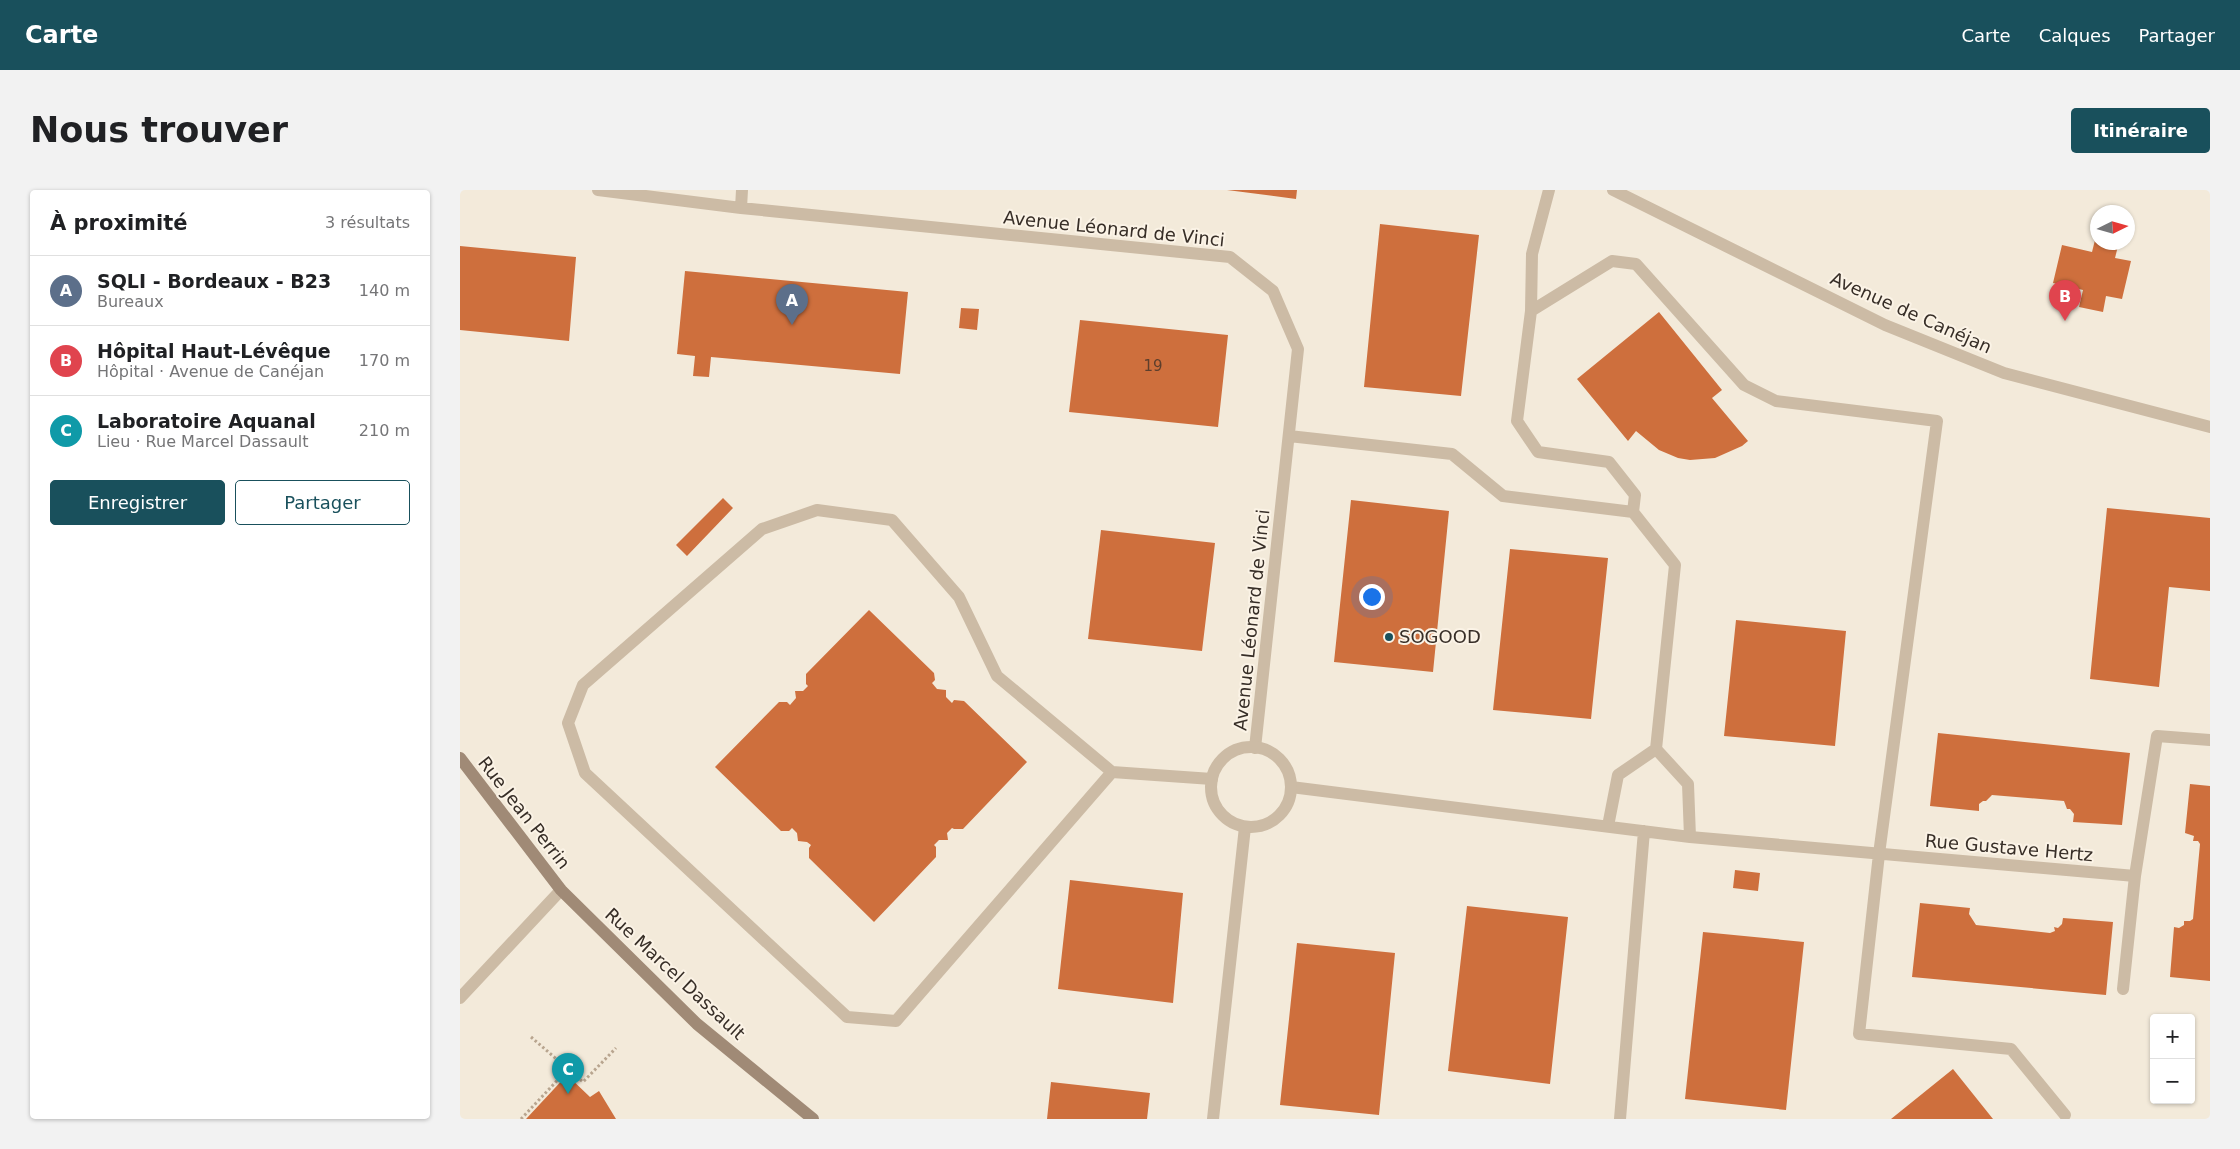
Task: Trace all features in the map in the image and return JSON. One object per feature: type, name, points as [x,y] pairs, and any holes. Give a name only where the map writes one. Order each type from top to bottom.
[{"type":"street","name":"Avenue Léonard de Vinci","points":[[598,190],[741,208],[1230,257],[1273,291],[1298,349],[1255,748]]},
{"type":"street","points":[[741,208],[742,190]]},
{"type":"street","points":[[1550,190],[1532,254],[1531,311],[1517,421],[1538,452],[1609,462],[1635,495],[1633,512]]},
{"type":"street","name":"Avenue de Canéjan","points":[[1613,190],[1885,325],[2004,374],[2210,427]]},
{"type":"street","points":[[1531,311],[1612,261],[1636,264],[1744,386],[1776,401],[1938,421],[1879,854],[1859,1034],[2011,1049],[2065,1115]]},
{"type":"street","points":[[1289,436],[1452,454],[1503,496],[1633,512],[1675,564],[1656,749],[1688,784],[1690,837]]},
{"type":"street","points":[[1112,772],[896,1021],[847,1016],[585,774],[568,723],[583,685],[762,529],[816,510],[892,520],[959,597],[997,676],[1112,772],[1212,780]]},
{"type":"street","points":[[2123,988],[2135,876],[2158,736],[2210,740]]},
{"type":"street","points":[[1241,748],[1255,748],[1269,752],[1282,763],[1288,772],[1291,787],[1286,809],[1273,821],[1258,827],[1245,827],[1227,819],[1220,813],[1213,799],[1212,780],[1216,767],[1226,757],[1241,748]]},
{"type":"street","points":[[1608,826],[1618,775],[1656,749]]},
{"type":"street","name":"Rue Jean Perrin","points":[[460,758],[561,890],[460,998]]},
{"type":"street","name":"Rue Gustave Hertz","points":[[1291,787],[1690,837],[2135,876]]},
{"type":"street","points":[[1213,1119],[1245,827]]},
{"type":"street","points":[[1620,1119],[1644,831]]},
{"type":"street","name":"Rue Marcel Dassault","points":[[561,890],[697,1024],[813,1119]]},
{"type":"path","points":[[531,1037],[583,1082],[616,1048]]},
{"type":"path","points":[[521,1119],[568,1069]]},
{"type":"building","points":[[1227,190],[1297,190],[1296,199]]},
{"type":"building","points":[[1380,224],[1479,235],[1461,396],[1364,387]]},
{"type":"building","points":[[2062,245],[2092,252],[2092,250],[2117,250],[2115,258],[2131,261],[2122,299],[2106,296],[2103,312],[2079,307],[2083,290],[2053,283]]},
{"type":"building","points":[[460,246],[576,257],[569,341],[460,330]]},
{"type":"building","points":[[685,271],[908,292],[900,374],[711,357],[709,377],[693,376],[695,356],[677,354]]},
{"type":"building","points":[[961,308],[979,309],[977,330],[959,328]]},
{"type":"building","points":[[1659,312],[1722,390],[1712,398],[1748,441],[1742,446],[1715,458],[1690,460],[1678,458],[1659,450],[1636,431],[1628,441],[1577,379]]},
{"type":"building","points":[[1080,320],[1228,335],[1218,427],[1069,412]]},
{"type":"building","points":[[723,498],[733,508],[687,556],[676,545]]},
{"type":"building","points":[[1351,500],[1449,511],[1433,672],[1334,662]]},
{"type":"building","points":[[2107,508],[2210,518],[2210,591],[2169,587],[2159,687],[2090,679]]},
{"type":"building","points":[[1101,530],[1215,543],[1202,651],[1088,639]]},
{"type":"building","points":[[1510,549],[1608,558],[1591,719],[1493,710]]},
{"type":"building","points":[[869,610],[934,673],[935,680],[932,683],[937,689],[946,690],[946,697],[952,703],[954,700],[964,701],[1027,762],[963,829],[952,828],[947,833],[948,840],[939,840],[934,845],[936,847],[936,857],[874,922],[809,858],[809,848],[811,845],[807,842],[798,841],[797,833],[792,828],[789,831],[781,831],[715,767],[779,702],[787,702],[790,705],[796,698],[795,691],[803,691],[808,686],[806,684],[806,674]]},
{"type":"building","points":[[1736,620],[1846,631],[1835,746],[1724,736]]},
{"type":"building","points":[[1938,733],[2130,753],[2122,825],[2073,822],[2074,814],[2070,809],[2067,809],[2064,801],[1992,795],[1986,801],[1979,804],[1979,811],[1930,806]]},
{"type":"building","points":[[2190,784],[2210,786],[2210,981],[2170,977],[2174,927],[2179,928],[2184,925],[2184,921],[2193,919],[2200,844],[2198,841],[2193,841],[2194,836],[2185,833]]},
{"type":"building","points":[[1735,870],[1760,873],[1758,891],[1733,888]]},
{"type":"building","points":[[1070,880],[1183,893],[1173,1003],[1058,989]]},
{"type":"building","points":[[1920,903],[1970,908],[1969,914],[1976,925],[2050,933],[2055,931],[2054,927],[2058,928],[2062,924],[2063,918],[2113,922],[2106,995],[1912,977]]},
{"type":"building","points":[[1467,906],[1568,917],[1550,1084],[1448,1071]]},
{"type":"building","points":[[1703,932],[1804,942],[1786,1110],[1685,1099]]},
{"type":"building","points":[[1297,943],[1395,953],[1379,1115],[1280,1105]]},
{"type":"building","points":[[1953,1069],[1993,1119],[1891,1119]]},
{"type":"building","points":[[567,1075],[590,1097],[599,1091],[616,1119],[526,1119]]},
{"type":"building","points":[[1051,1082],[1150,1093],[1147,1119],[1047,1119]]},
{"type":"place","name":"Hôpital Haut-Lévêque","points":[[2065,321]]},
{"type":"place","name":"SQLI - Bordeaux - B23","points":[[792,325]]},
{"type":"place","name":"SOGOOD","points":[[1389,637]]},
{"type":"place","name":"Laboratoire Aquanal","points":[[568,1094]]}]
